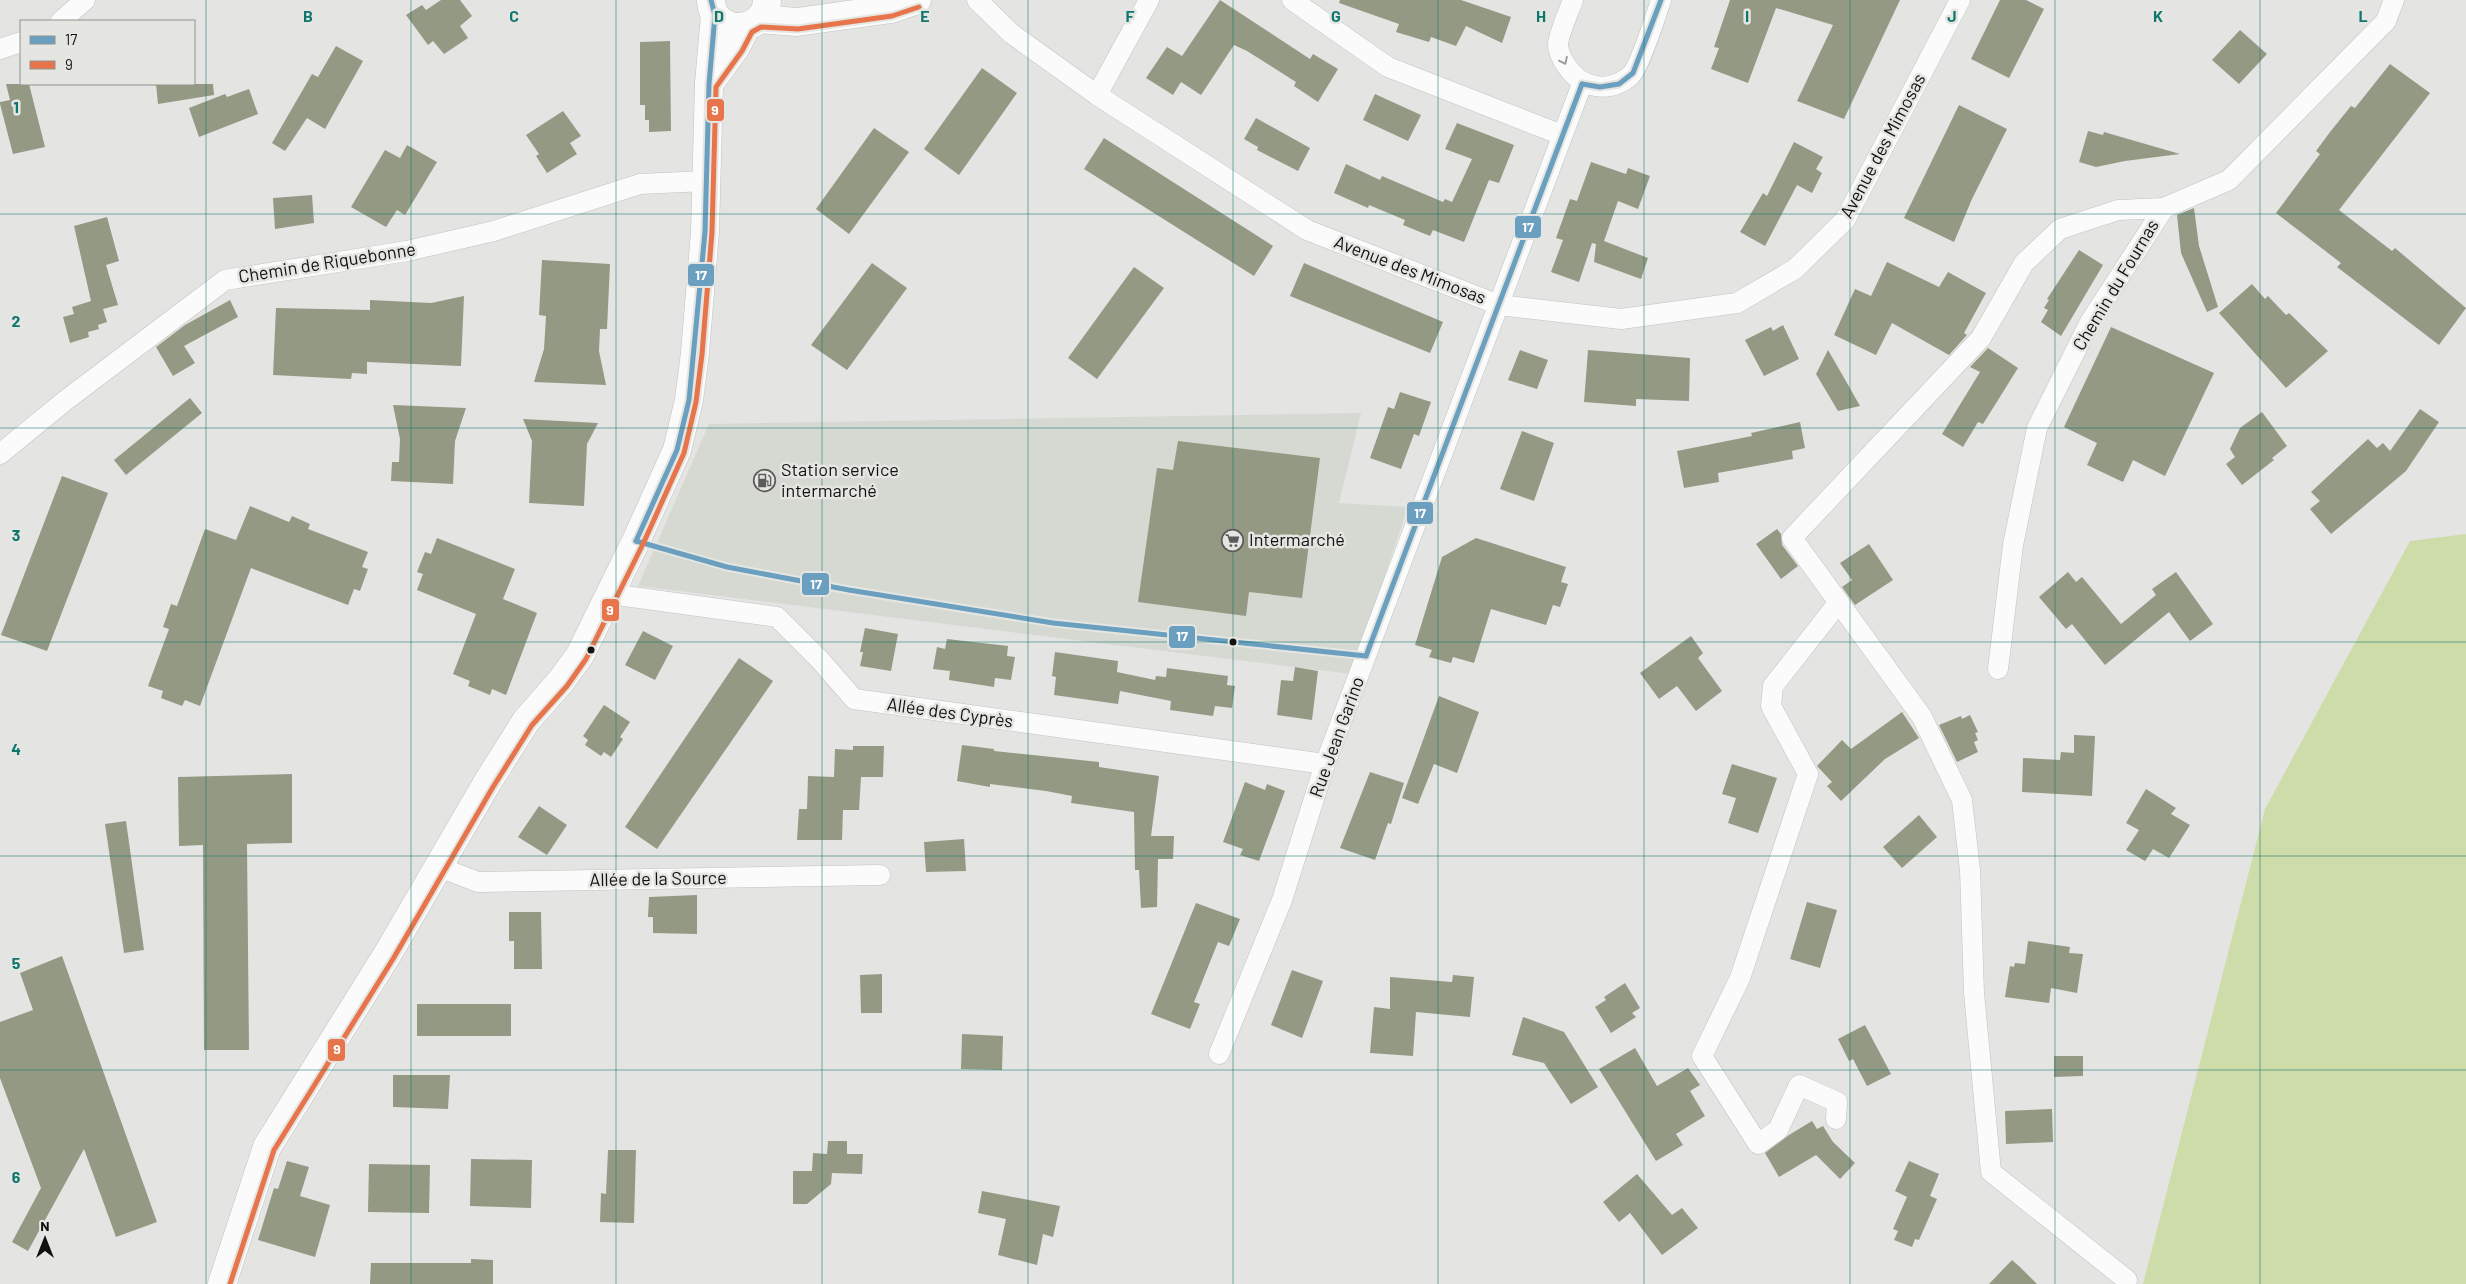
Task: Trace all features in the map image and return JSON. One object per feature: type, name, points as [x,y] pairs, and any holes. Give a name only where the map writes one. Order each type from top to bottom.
[{"type":"main road","points":[[713,7],[728,26],[757,15],[797,22],[891,9],[917,0]]},
{"type":"main road","points":[[222,1284],[267,1147],[387,955],[487,783],[526,721],[561,682],[580,655],[677,450],[685,417],[695,354],[705,232],[705,181],[713,7]]},
{"type":"main road","points":[[709,84],[757,15]]},
{"type":"street","points":[[62,20],[85,0]]},
{"type":"street","name":"Avenue des Mimosas","points":[[977,0],[1012,34],[1097,95],[1307,230],[1499,305],[1621,319],[1737,303],[1794,269],[1845,220],[1960,0]]},
{"type":"street","points":[[1097,95],[1149,0]]},
{"type":"street","points":[[1292,0],[1388,67],[1562,135]]},
{"type":"street","points":[[1573,0],[1558,44],[1562,59],[1570,73],[1582,84],[1600,87],[1619,84],[1633,73],[1661,0]]},
{"type":"street","name":"Chemin du Fournas","points":[[1998,669],[2013,545],[2037,428],[2090,322],[2164,208],[2229,180],[2386,21],[2394,0]]},
{"type":"street","points":[[0,49],[20,42]]},
{"type":"street","name":"Rue Jean Garino","points":[[1219,1054],[1282,900],[1325,764],[1582,84]]},
{"type":"street","name":"Chemin de Riquebonne","points":[[0,454],[66,400],[225,280],[407,251],[475,236],[640,184],[705,181]]},
{"type":"street","points":[[2127,1280],[1991,1172],[1974,993],[1970,870],[1962,800],[1922,717],[1792,538],[1981,338],[2024,263],[2060,230],[2118,210],[2164,208]]},
{"type":"street","name":"Allée des Cyprès","points":[[610,594],[777,617],[820,660],[854,699],[1325,764]]},
{"type":"street","points":[[1836,1119],[1837,1102],[1799,1085],[1778,1130],[1758,1144],[1702,1056],[1740,978],[1808,774],[1771,706],[1773,686],[1839,602]]},
{"type":"street","name":"Allée de la Source","points":[[439,867],[478,882],[880,875]]},
{"type":"shaded area","points":[[1361,413],[1339,503],[1408,507],[1351,674],[638,586],[709,424]]},
{"type":"green space","points":[[2466,534],[2466,1284],[2143,1284],[2265,809],[2410,541]]},
{"type":"building","points":[[441,0],[460,0],[472,16],[460,26],[468,38],[444,54],[433,41],[428,45],[406,15],[422,5],[426,10]]},
{"type":"building","points":[[1220,0],[1310,59],[1313,54],[1338,69],[1318,102],[1294,86],[1296,82],[1247,51],[1234,45],[1201,95],[1181,82],[1173,95],[1146,78],[1167,47],[1182,56]]},
{"type":"building","points":[[1340,0],[1461,0],[1511,17],[1502,43],[1466,26],[1456,46],[1431,37],[1429,42],[1396,32],[1399,24],[1339,3]]},
{"type":"building","points":[[1730,0],[1900,0],[1844,119],[1797,101],[1833,25],[1776,8],[1748,83],[1711,69],[1719,48],[1714,47]]},
{"type":"building","points":[[2000,0],[2026,0],[2044,9],[2009,78],[1971,59]]},
{"type":"building","points":[[2240,30],[2267,54],[2239,84],[2212,60]]},
{"type":"building","points":[[670,41],[671,131],[649,132],[649,120],[645,120],[645,105],[640,105],[640,42]]},
{"type":"building","points":[[336,46],[363,61],[325,129],[307,118],[285,151],[272,143],[312,74],[318,77]]},
{"type":"building","points":[[2390,64],[2430,93],[2339,210],[2392,251],[2395,248],[2466,308],[2439,345],[2337,267],[2341,263],[2276,213],[2320,154],[2316,151],[2330,132],[2351,106],[2355,108]]},
{"type":"building","points":[[982,68],[1017,93],[959,175],[924,149]]},
{"type":"building","points":[[6,84],[29,85],[45,147],[13,154],[0,104],[0,102],[10,100]]},
{"type":"building","points":[[213,84],[214,95],[158,104],[156,85]]},
{"type":"building","points":[[249,89],[258,114],[199,137],[189,108],[225,94],[227,97]]},
{"type":"building","points":[[1375,94],[1421,115],[1408,141],[1363,120]]},
{"type":"building","points":[[1959,105],[2007,129],[1972,199],[1954,242],[1904,218]]},
{"type":"building","points":[[563,111],[581,136],[570,143],[577,154],[547,173],[536,156],[539,154],[526,135]]},
{"type":"building","points":[[1256,118],[1310,148],[1298,171],[1257,150],[1258,147],[1244,139]]},
{"type":"building","points":[[1457,123],[1514,145],[1499,183],[1489,180],[1464,242],[1433,230],[1430,236],[1403,225],[1405,220],[1369,205],[1368,208],[1334,193],[1346,164],[1380,180],[1382,176],[1443,202],[1445,199],[1452,202],[1472,159],[1445,149]]},
{"type":"building","points":[[874,128],[909,152],[849,234],[816,209]]},
{"type":"building","points":[[2088,131],[2103,135],[2104,132],[2180,154],[2096,167],[2079,162]]},
{"type":"building","points":[[1104,138],[1273,246],[1254,276],[1084,169]]},
{"type":"building","points":[[1794,142],[1823,157],[1816,169],[1822,173],[1812,193],[1797,185],[1765,246],[1740,232],[1763,193],[1767,196]]},
{"type":"building","points":[[407,145],[437,162],[405,215],[397,210],[386,227],[351,207],[385,150],[400,158]]},
{"type":"building","points":[[1591,162],[1626,174],[1628,168],[1650,176],[1638,209],[1618,201],[1604,241],[1648,258],[1641,279],[1594,262],[1596,244],[1592,243],[1579,282],[1551,272],[1563,240],[1556,238],[1570,199],[1577,201]]},
{"type":"building","points":[[312,195],[314,223],[275,229],[273,198]]},
{"type":"building","points":[[2194,208],[2199,246],[2218,307],[2207,312],[2181,253],[2177,215]]},
{"type":"building","points":[[107,217],[119,261],[106,265],[118,305],[103,309],[107,322],[98,325],[99,329],[88,332],[89,337],[70,343],[63,317],[74,314],[72,307],[91,301],[74,226]]},
{"type":"building","points":[[2079,250],[2103,265],[2061,336],[2041,322],[2048,310],[2044,308],[2049,300],[2047,299]]},
{"type":"building","points":[[542,260],[610,264],[607,329],[600,329],[599,351],[606,385],[534,382],[544,349],[546,316],[539,315]]},
{"type":"building","points":[[1887,262],[1939,287],[1948,272],[1986,293],[1964,333],[1967,335],[1949,355],[1892,323],[1876,355],[1834,335],[1855,289],[1871,296]]},
{"type":"building","points":[[872,263],[907,288],[847,370],[811,345]]},
{"type":"building","points":[[1304,263],[1443,322],[1430,353],[1290,296]]},
{"type":"building","points":[[1134,267],[1164,288],[1097,379],[1068,358]]},
{"type":"building","points":[[2252,284],[2265,299],[2268,296],[2286,315],[2289,313],[2328,351],[2286,388],[2219,313]]},
{"type":"building","points":[[464,296],[461,366],[367,362],[367,374],[352,373],[351,379],[273,375],[276,308],[370,310],[370,300],[431,303]]},
{"type":"building","points":[[230,300],[238,317],[184,346],[195,363],[173,376],[156,347],[185,325]]},
{"type":"building","points":[[1783,325],[1799,359],[1764,376],[1745,340],[1771,327],[1773,331]]},
{"type":"building","points":[[2111,327],[2214,373],[2165,476],[2133,460],[2123,482],[2087,465],[2097,443],[2064,427]]},
{"type":"building","points":[[1988,348],[2018,368],[1983,424],[1978,422],[1963,447],[1942,434],[1980,372],[1970,367]]},
{"type":"building","points":[[1520,350],[1548,360],[1537,389],[1508,380]]},
{"type":"building","points":[[1588,350],[1690,358],[1689,401],[1636,399],[1636,406],[1584,402]]},
{"type":"building","points":[[1828,350],[1860,406],[1838,411],[1816,374]]},
{"type":"building","points":[[1400,392],[1431,402],[1419,436],[1414,434],[1401,469],[1370,458],[1388,407],[1394,409]]},
{"type":"building","points":[[190,398],[202,413],[126,475],[114,460]]},
{"type":"building","points":[[393,405],[466,408],[455,441],[453,484],[391,481],[392,462],[399,462],[400,439]]},
{"type":"building","points":[[2420,409],[2439,422],[2406,471],[2331,534],[2310,509],[2320,501],[2311,492],[2368,439],[2377,448],[2383,443],[2390,451]]},
{"type":"building","points":[[2262,412],[2287,446],[2272,458],[2274,460],[2242,485],[2226,464],[2235,457],[2230,449],[2240,428]]},
{"type":"building","points":[[523,419],[598,423],[587,444],[584,506],[529,503],[532,441]]},
{"type":"building","points":[[1800,422],[1805,448],[1792,451],[1793,459],[1718,473],[1719,482],[1684,488],[1677,451],[1752,436],[1751,433]]},
{"type":"building","points":[[1522,431],[1554,443],[1534,501],[1500,489]]},
{"type":"building","name":"Intermarché","points":[[1178,441],[1320,458],[1302,598],[1249,592],[1246,616],[1138,602],[1157,468],[1173,470]]},
{"type":"building","points":[[62,476],[108,493],[47,651],[1,635]]},
{"type":"building","points":[[250,506],[289,522],[292,516],[310,524],[308,529],[368,552],[362,567],[368,569],[360,591],[354,589],[348,605],[251,568],[200,706],[185,700],[182,706],[161,698],[163,691],[148,686],[169,629],[163,627],[171,604],[177,606],[205,529],[236,540]]},
{"type":"building","points":[[1777,529],[1781,534],[1782,545],[1798,566],[1781,579],[1756,544]]},
{"type":"building","points":[[437,538],[515,569],[503,599],[537,613],[506,695],[492,689],[490,695],[468,686],[470,681],[453,674],[476,614],[417,590],[423,574],[417,572],[425,552],[431,554]]},
{"type":"building","points":[[1476,538],[1566,567],[1561,582],[1568,584],[1560,607],[1553,605],[1546,625],[1491,609],[1474,663],[1453,657],[1451,663],[1429,657],[1432,650],[1415,645],[1442,557]]},
{"type":"building","points":[[1869,544],[1893,580],[1855,605],[1842,587],[1852,580],[1840,563]]},
{"type":"building","points":[[2068,572],[2076,582],[2082,577],[2121,624],[2156,595],[2152,589],[2176,572],[2213,624],[2190,641],[2169,612],[2105,665],[2072,624],[2066,629],[2039,597]]},
{"type":"building","points":[[865,628],[898,634],[891,671],[860,666],[863,652],[860,652]]},
{"type":"building","points":[[643,631],[673,646],[655,680],[625,665]]},
{"type":"building","points":[[1691,636],[1703,653],[1698,658],[1722,691],[1696,711],[1677,686],[1659,699],[1640,673]]},
{"type":"building","points":[[947,639],[1008,646],[1007,656],[1015,657],[1011,680],[995,678],[994,687],[949,680],[950,671],[933,669],[937,647],[945,649]]},
{"type":"building","points":[[1055,652],[1118,661],[1117,672],[1155,680],[1156,676],[1166,677],[1167,668],[1228,676],[1227,685],[1235,686],[1232,708],[1215,706],[1213,716],[1170,710],[1171,701],[1120,691],[1118,704],[1054,695],[1056,677],[1052,676]]},
{"type":"building","points":[[739,658],[773,681],[657,849],[625,827]]},
{"type":"building","points":[[1295,667],[1318,671],[1312,720],[1277,715],[1281,680],[1293,681]]},
{"type":"building","points":[[1439,696],[1479,712],[1457,773],[1434,764],[1418,804],[1402,798]]},
{"type":"building","points":[[604,705],[630,722],[620,737],[623,739],[611,757],[604,752],[601,756],[585,745],[588,740],[583,736]]},
{"type":"building","points":[[1902,712],[1919,738],[1885,759],[1841,801],[1827,786],[1832,782],[1817,766],[1842,740],[1851,749]]},
{"type":"building","points":[[1970,715],[1978,732],[1975,733],[1978,740],[1974,742],[1978,752],[1957,762],[1939,725],[1961,716],[1962,719]]},
{"type":"building","points":[[2074,735],[2095,736],[2092,796],[2022,792],[2023,758],[2060,760],[2061,752],[2074,753]]},
{"type":"building","points":[[962,745],[994,749],[994,751],[1099,762],[1099,767],[1159,776],[1151,836],[1174,836],[1173,859],[1158,859],[1157,907],[1141,908],[1139,870],[1135,870],[1134,812],[1071,803],[1072,796],[1046,791],[990,784],[990,787],[957,781]]},
{"type":"building","points":[[853,746],[884,746],[883,777],[861,777],[859,810],[843,810],[842,840],[797,840],[799,809],[807,809],[808,776],[834,777],[835,749],[853,750]]},
{"type":"building","points":[[1732,764],[1777,778],[1758,833],[1728,823],[1736,798],[1722,794]]},
{"type":"building","points":[[1370,772],[1404,783],[1391,824],[1388,823],[1375,860],[1340,848]]},
{"type":"building","points":[[292,774],[292,843],[247,844],[249,1050],[204,1050],[203,845],[179,846],[178,777]]},
{"type":"building","points":[[1245,782],[1265,790],[1267,784],[1285,791],[1259,861],[1240,855],[1243,849],[1223,842]]},
{"type":"building","points":[[2146,789],[2176,808],[2171,814],[2190,825],[2169,858],[2153,849],[2145,861],[2126,850],[2139,830],[2126,823]]},
{"type":"building","points":[[539,806],[567,825],[547,855],[518,837]]},
{"type":"building","points":[[1919,815],[1937,837],[1902,868],[1883,847]]},
{"type":"building","points":[[126,821],[144,950],[124,953],[105,824]]},
{"type":"building","points":[[964,839],[966,871],[926,872],[924,842]]},
{"type":"building","points":[[697,895],[697,934],[653,933],[653,917],[648,917],[649,897]]},
{"type":"building","points":[[1807,902],[1837,910],[1820,968],[1790,959]]},
{"type":"building","points":[[1196,903],[1240,919],[1229,946],[1218,942],[1194,1002],[1200,1004],[1190,1029],[1151,1014]]},
{"type":"building","points":[[509,912],[541,912],[542,969],[514,969],[514,941],[509,941]]},
{"type":"building","points":[[2028,941],[2070,947],[2069,953],[2083,954],[2077,993],[2051,988],[2049,1003],[2005,997],[2010,966],[2014,967],[2015,963],[2025,964]]},
{"type":"building","points":[[62,956],[157,1222],[116,1237],[84,1149],[28,1251],[12,1242],[41,1188],[0,1078],[0,1022],[33,1010],[20,973]]},
{"type":"building","points":[[1292,970],[1323,981],[1302,1038],[1271,1025]]},
{"type":"building","points":[[882,974],[882,1013],[861,1013],[860,975]]},
{"type":"building","points":[[1453,975],[1474,977],[1470,1017],[1416,1012],[1413,1056],[1370,1053],[1374,1007],[1390,1009],[1390,977],[1452,982]]},
{"type":"building","points":[[1625,983],[1640,1008],[1632,1013],[1636,1017],[1611,1033],[1595,1007],[1606,1000],[1604,997]]},
{"type":"building","points":[[417,1004],[511,1004],[511,1036],[417,1036]]},
{"type":"building","points":[[1523,1017],[1564,1032],[1598,1087],[1571,1104],[1544,1063],[1512,1055]]},
{"type":"building","points":[[1865,1025],[1891,1074],[1867,1086],[1853,1059],[1849,1061],[1838,1039]]},
{"type":"building","points":[[962,1034],[1003,1036],[1002,1070],[961,1069]]},
{"type":"building","points":[[1635,1048],[1657,1086],[1688,1068],[1700,1085],[1690,1091],[1705,1116],[1676,1134],[1683,1145],[1656,1161],[1599,1069]]},
{"type":"building","points":[[2054,1056],[2083,1056],[2083,1076],[2054,1077]]},
{"type":"building","points":[[393,1075],[450,1075],[448,1109],[393,1107]]},
{"type":"building","points":[[2052,1109],[2053,1142],[2006,1144],[2005,1111]]},
{"type":"building","points":[[1812,1121],[1817,1129],[1823,1126],[1833,1142],[1855,1163],[1840,1179],[1816,1155],[1779,1177],[1765,1153]]},
{"type":"building","points":[[828,1141],[847,1141],[847,1154],[863,1154],[862,1174],[832,1173],[831,1184],[807,1204],[793,1204],[793,1171],[812,1171],[813,1153],[827,1154]]},
{"type":"building","points":[[608,1150],[636,1150],[634,1223],[600,1222],[601,1193],[606,1194]]},
{"type":"building","points":[[471,1159],[532,1160],[531,1208],[470,1206]]},
{"type":"building","points":[[287,1161],[309,1167],[300,1196],[330,1205],[315,1257],[258,1240],[274,1188],[278,1189]]},
{"type":"building","points":[[1909,1161],[1939,1174],[1930,1196],[1937,1199],[1919,1240],[1915,1239],[1912,1247],[1894,1240],[1898,1231],[1893,1229],[1907,1197],[1895,1191]]},
{"type":"building","points":[[369,1164],[430,1165],[429,1213],[368,1212]]},
{"type":"building","points":[[1637,1174],[1672,1215],[1682,1208],[1698,1228],[1662,1255],[1630,1213],[1619,1222],[1603,1202]]},
{"type":"building","points":[[982,1191],[1060,1206],[1053,1237],[1043,1234],[1037,1265],[998,1255],[1006,1219],[978,1213]]},
{"type":"building","points":[[471,1259],[493,1260],[493,1284],[370,1284],[371,1263],[471,1263]]},
{"type":"building","points":[[2012,1260],[2020,1267],[2037,1284],[1989,1284]]},
{"type":"transit line","name":"17","points":[[636,541],[677,450],[689,400],[705,232],[709,84],[715,15],[711,0]]},
{"type":"transit line","name":"17","points":[[1582,84],[1600,87],[1619,84],[1633,73],[1661,0]]},
{"type":"transit line","name":"9","points":[[230,1284],[274,1150],[393,959],[493,787],[532,725],[567,686],[586,659],[643,544],[684,453],[696,402],[702,354],[712,232],[716,87],[742,51],[752,32],[761,27],[798,29],[892,16],[919,7]]},
{"type":"transit line","name":"17","points":[[1366,656],[1582,84]]},
{"type":"transit line","name":"17","points":[[636,541],[727,567],[849,590],[1053,623],[1366,656]]},
{"type":"place","name":"Station service intermarché","points":[[765,480]]},
{"type":"place","name":"Intermarché","points":[[1233,540]]}]
